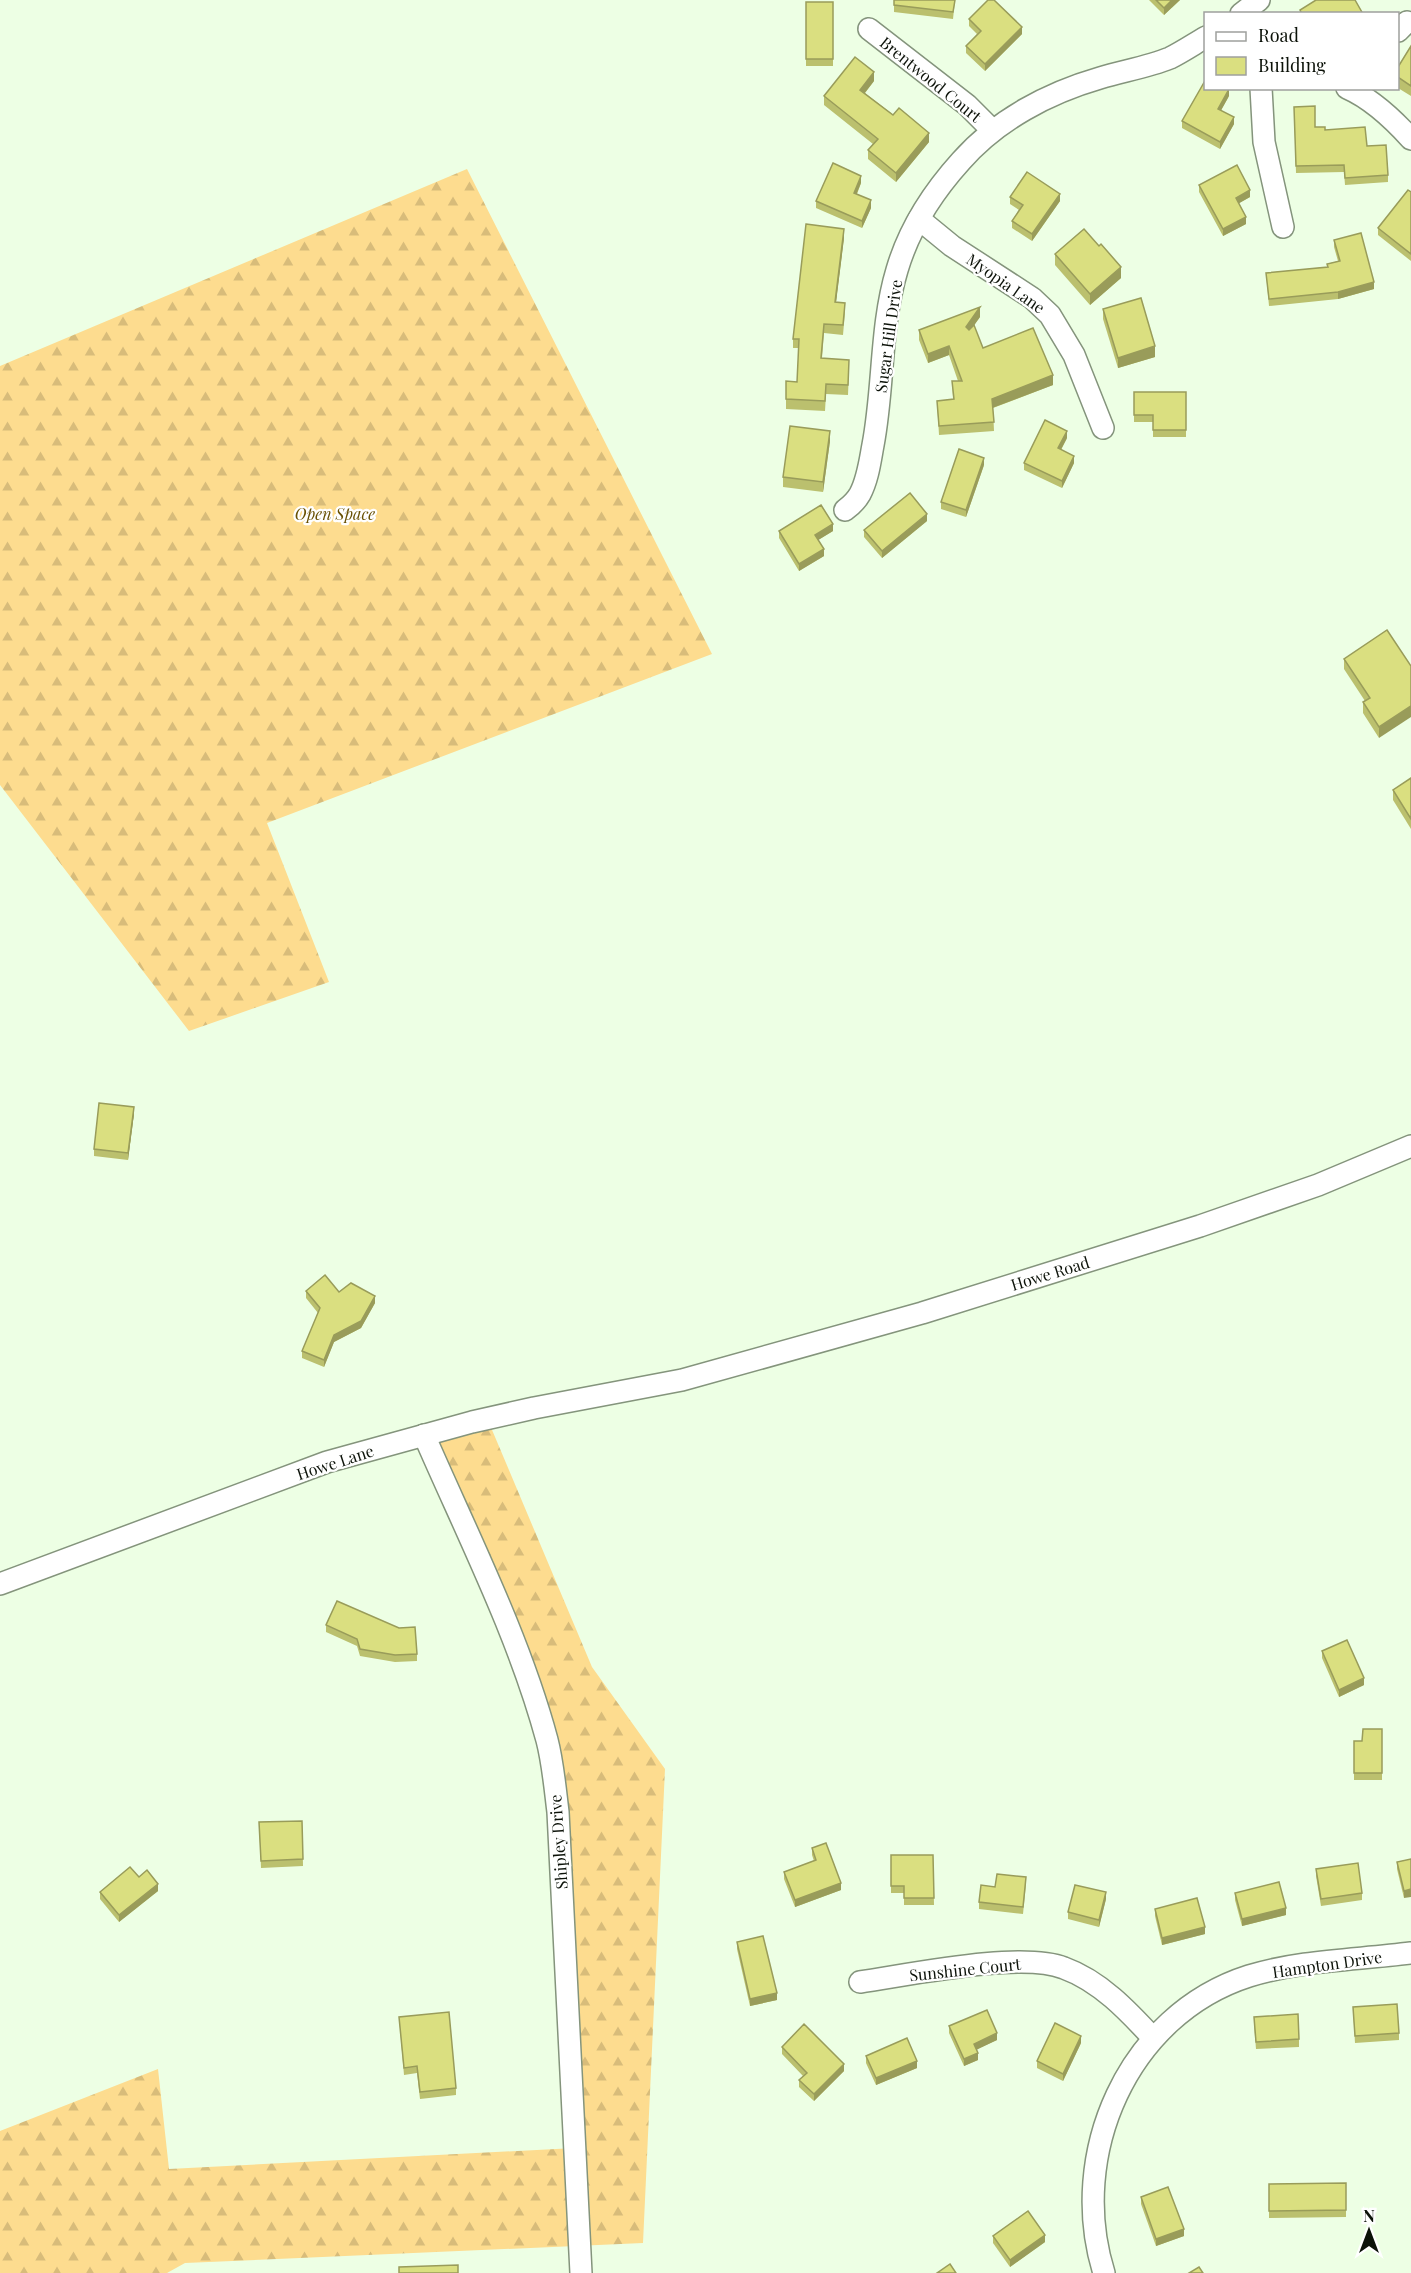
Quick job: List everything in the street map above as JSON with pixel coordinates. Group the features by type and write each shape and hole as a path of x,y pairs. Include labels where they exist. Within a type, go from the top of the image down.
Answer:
{"street":[{"name":"Brentwood Court","path":"869,29 967,105 992,130"},
{"name":"Sugar Hill Drive","path":"845,510 854,504 861,492 868,470 876,429 888,316 897,271 919,219 948,176 992,130 1024,110 1097,79 1169,58 1204,38"},
{"path":"1261,90 1264,142 1283,227"},
{"path":"1351,90 1390,118 1411,139"},
{"name":"Myopia Lane","path":"919,219 952,246 1032,298 1050,315 1074,355 1103,428"},
{"name":"Howe Road","path":"682,1380 922,1313 1189,1230 1318,1185 1411,1146"},
{"name":"Howe Lane","path":"0,1584 327,1462 534,1408 682,1380"},
{"name":"Shipley Drive","path":"423,1436 498,1605 533,1695 552,1764 558,1812 581,2273"},
{"name":"Hampton Drive","path":"1104,2273 1096,2234 1094,2208 1097,2149 1115,2097 1130,2070 1153,2038 1195,2003 1246,1977 1286,1966 1411,1953"},
{"name":"Sunshine Court","path":"860,1982 1000,1963 1037,1963 1063,1967 1087,1979 1122,2006 1153,2038"}],"green space":[{"name":"Open Space","path":"467,169 712,654 267,823 329,982 189,1031 0,785 0,366"},
{"path":"487,1418 592,1667 665,1769 643,2243 185,2263 167,2273 0,2273 0,2131 158,2069 169,2169 575,2148 552,1764 424,1435"}],"building":[{"path":"894,0 955,0 953,12 894,5"},
{"path":"988,0 994,0 1022,27 985,64 966,46 981,31 969,19"},
{"path":"1156,0 1172,0 1164,8"},
{"path":"1316,0 1355,0 1362,12 1301,12 1300,10"},
{"path":"806,2 833,2 833,59 806,59"},
{"path":"1411,46 1411,86 1399,78 1399,65"},
{"path":"855,57 874,72 860,90 893,115 899,108 929,133 896,173 868,150 878,139 824,96"},
{"path":"1204,82 1204,90 1228,90 1218,109 1234,117 1220,142 1182,121"},
{"path":"1315,106 1315,127 1325,127 1325,130 1365,127 1367,146 1386,145 1388,175 1345,178 1344,165 1296,166 1294,107"},
{"path":"833,163 861,176 854,193 871,200 862,221 816,201"},
{"path":"1237,165 1250,190 1236,198 1246,217 1223,229 1199,185"},
{"path":"1027,172 1060,194 1032,234 1012,221 1023,205 1010,197"},
{"path":"1408,190 1411,192 1411,254 1378,228"},
{"path":"806,224 844,229 835,302 845,303 843,325 824,324 821,358 849,360 848,385 826,384 825,401 786,399 786,381 797,382 799,339 793,339"},
{"path":"1084,229 1121,267 1090,294 1055,254"},
{"path":"1361,233 1374,282 1338,292 1269,299 1266,273 1328,267 1327,264 1340,261 1334,240"},
{"path":"1141,298 1155,346 1118,358 1103,309"},
{"path":"980,307 966,327 969,330 974,325 983,348 1033,328 1053,375 992,399 994,422 939,426 937,401 954,399 952,381 962,381 949,346 928,354 919,330"},
{"path":"1134,392 1186,392 1186,430 1153,430 1153,415 1134,415"},
{"path":"1045,420 1067,431 1058,448 1074,456 1062,481 1024,463"},
{"path":"790,426 830,431 823,482 783,477"},
{"path":"959,449 984,458 966,510 941,502"},
{"path":"910,493 927,514 882,551 864,530"},
{"path":"821,505 833,524 815,535 824,549 799,564 779,531"},
{"path":"1387,630 1411,666 1411,706 1379,727 1363,702 1370,698 1344,659"},
{"path":"1411,778 1411,819 1393,790"},
{"path":"99,1103 134,1107 128,1153 94,1149"},
{"path":"325,1275 339,1292 351,1283 375,1296 361,1321 334,1335 324,1360 302,1351 320,1308 306,1291"},
{"path":"337,1601 399,1628 415,1627 417,1654 395,1655 360,1649 357,1639 326,1625"},
{"path":"1347,1640 1364,1678 1339,1690 1322,1651"},
{"path":"1363,1729 1382,1729 1382,1773 1354,1773 1354,1741 1362,1741"},
{"path":"302,1821 303,1859 261,1861 259,1822"},
{"path":"826,1843 841,1883 795,1900 784,1872 816,1860 812,1848"},
{"path":"891,1855 933,1855 934,1898 904,1898 904,1886 891,1886"},
{"path":"1411,1859 1411,1889 1404,1891 1397,1862"},
{"path":"1358,1863 1362,1893 1321,1899 1316,1869"},
{"path":"130,1867 139,1877 147,1870 158,1884 119,1915 100,1892"},
{"path":"997,1874 1026,1877 1023,1907 979,1902 981,1885 995,1887"},
{"path":"1279,1882 1286,1908 1242,1919 1235,1893"},
{"path":"1075,1885 1106,1892 1099,1920 1068,1912"},
{"path":"1197,1898 1205,1927 1162,1938 1155,1909"},
{"path":"763,1936 777,1993 750,1999 737,1942"},
{"path":"1397,2004 1399,2033 1355,2036 1353,2007"},
{"path":"987,2010 997,2033 974,2044 978,2053 964,2059 949,2026"},
{"path":"449,2012 456,2088 420,2092 417,2066 404,2068 399,2017"},
{"path":"1298,2014 1299,2039 1256,2042 1254,2017"},
{"path":"1055,2023 1081,2036 1063,2074 1037,2061"},
{"path":"804,2024 844,2064 814,2094 799,2080 807,2073 782,2047"},
{"path":"907,2038 917,2061 876,2078 866,2056"},
{"path":"1346,2183 1346,2210 1269,2211 1269,2184"},
{"path":"1168,2187 1184,2229 1156,2239 1141,2197"},
{"path":"1028,2211 1045,2235 1010,2260 993,2236"},
{"path":"950,2264 956,2273 937,2273"},
{"path":"458,2265 458,2273 399,2273 399,2267"},
{"path":"1199,2267 1203,2273 1189,2273"}]}
